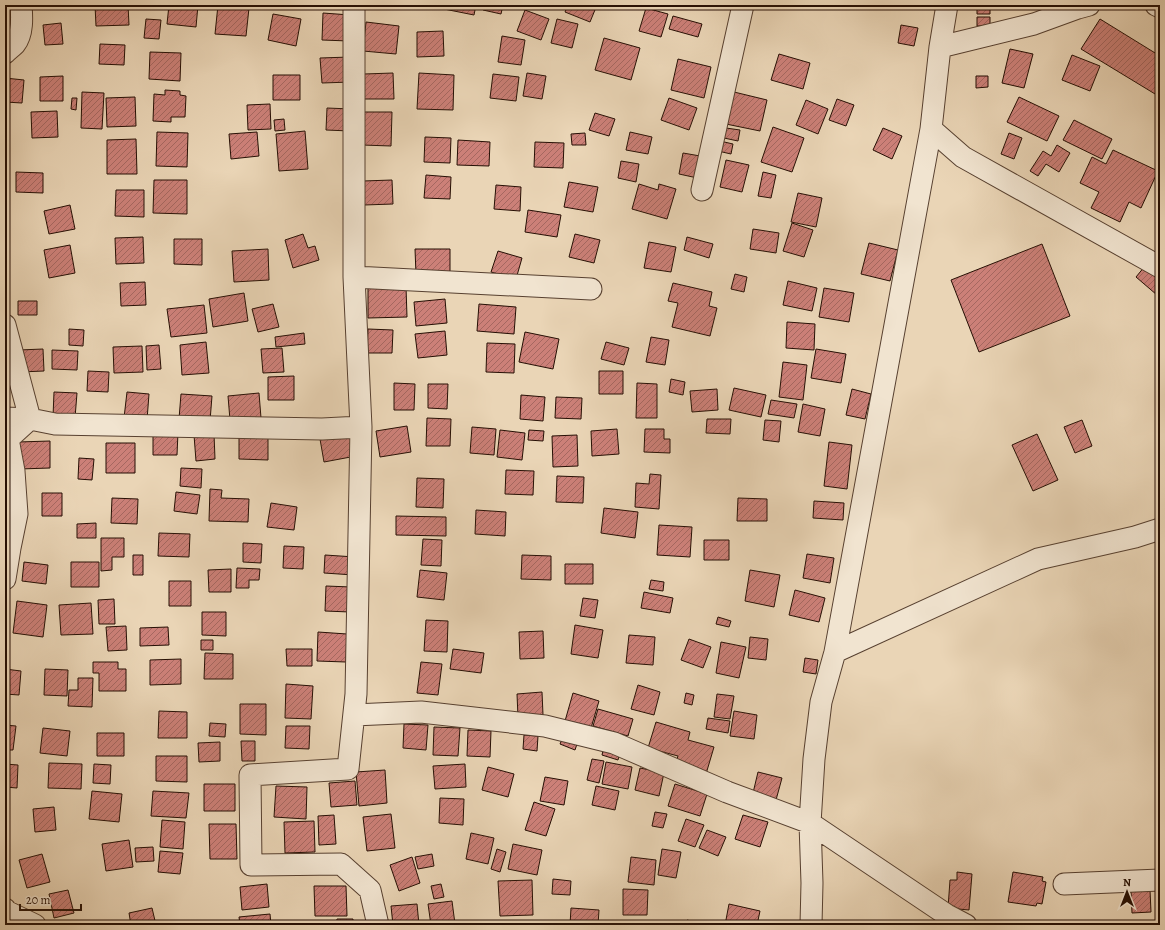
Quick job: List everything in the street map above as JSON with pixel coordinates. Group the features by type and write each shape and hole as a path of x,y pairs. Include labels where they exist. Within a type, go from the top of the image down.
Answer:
{"street":[{"path":"5,53 16,42 20,31 22,18 21,5"},
{"path":"354,5 354,277 361,427 356,686 348,769 250,775 252,865 341,864 370,890 378,925"},
{"path":"702,190 743,5"},
{"path":"811,925 812,883 810,823 814,759 821,702 835,652 931,129 940,47 947,5"},
{"path":"940,47 1034,24 1089,5"},
{"path":"1156,5 1160,7"},
{"path":"931,129 963,157 1160,267"},
{"path":"354,277 591,289"},
{"path":"5,325 30,419"},
{"path":"5,418 30,419 55,424 322,429 361,427"},
{"path":"5,580 17,514 14,471 8,439 30,419"},
{"path":"835,652 1038,559 1135,537 1160,529"},
{"path":"354,715 421,712 545,726 614,743 727,792 810,823 947,915 966,925"},
{"path":"1064,884 1160,880"},
{"path":"5,909 35,925"}],"building":[{"path":"95,5 128,5 129,25 96,26"},
{"path":"169,5 198,5 196,27 167,24"},
{"path":"218,5 249,8 246,36 215,34"},
{"path":"444,5 476,5 474,15 444,9"},
{"path":"484,5 503,5 501,14 483,10"},
{"path":"568,5 597,5 590,22 565,12"},
{"path":"977,5 990,5 990,14 977,14"},
{"path":"5,7 7,31 5,32"},
{"path":"646,8 668,14 661,37 639,31"},
{"path":"525,10 549,19 541,40 517,31"},
{"path":"323,13 350,15 349,41 322,40"},
{"path":"273,14 301,19 296,46 268,40"},
{"path":"673,16 702,24 698,37 669,29"},
{"path":"977,17 990,17 990,26 977,26"},
{"path":"146,19 161,20 159,39 144,38"},
{"path":"557,19 578,24 572,48 551,43"},
{"path":"1100,19 1160,56 1160,97 1081,49"},
{"path":"366,22 399,26 396,54 363,51"},
{"path":"61,23 63,44 45,45 43,25"},
{"path":"901,25 918,28 914,46 898,43"},
{"path":"443,31 444,56 417,57 417,32"},
{"path":"502,36 525,40 521,65 498,62"},
{"path":"604,38 640,48 631,80 595,70"},
{"path":"100,44 125,45 124,65 99,64"},
{"path":"1010,49 1033,54 1024,88 1002,83"},
{"path":"150,52 181,53 180,81 149,79"},
{"path":"779,54 810,63 803,89 771,80"},
{"path":"1072,55 1100,66 1090,91 1062,80"},
{"path":"350,57 351,82 322,83 320,58"},
{"path":"678,59 711,67 704,98 671,90"},
{"path":"393,73 394,99 364,99 364,74"},
{"path":"419,73 454,75 453,110 417,109"},
{"path":"527,73 546,76 542,99 523,96"},
{"path":"493,74 519,77 516,101 490,98"},
{"path":"273,75 300,75 300,100 273,100"},
{"path":"63,76 63,101 40,101 40,77"},
{"path":"976,76 988,76 988,87 976,88"},
{"path":"5,78 24,80 22,103 5,102"},
{"path":"165,90 180,91 180,95 186,96 185,117 171,117 171,122 153,121 154,94 165,95"},
{"path":"82,92 104,93 102,129 81,128"},
{"path":"734,92 767,100 760,131 726,124"},
{"path":"135,97 136,126 107,127 106,98"},
{"path":"1019,97 1059,116 1047,141 1007,122"},
{"path":"72,98 77,98 76,110 71,109"},
{"path":"669,98 697,108 689,130 661,120"},
{"path":"837,99 854,105 846,126 829,120"},
{"path":"806,100 828,109 818,134 796,125"},
{"path":"270,104 271,129 248,130 247,105"},
{"path":"327,108 351,109 350,131 326,130"},
{"path":"57,111 58,137 32,138 31,112"},
{"path":"363,112 392,112 391,146 362,145"},
{"path":"595,113 615,119 609,136 589,130"},
{"path":"284,119 285,130 275,131 274,120"},
{"path":"1074,120 1112,139 1102,159 1063,140"},
{"path":"773,127 804,138 792,172 761,162"},
{"path":"726,128 740,130 738,141 724,138"},
{"path":"883,128 902,136 892,159 873,150"},
{"path":"305,131 308,169 279,171 276,134"},
{"path":"157,132 188,133 187,167 156,166"},
{"path":"257,132 259,156 231,159 229,134"},
{"path":"630,132 652,137 648,154 626,150"},
{"path":"585,133 586,145 572,145 571,134"},
{"path":"1009,133 1022,138 1014,159 1001,154"},
{"path":"425,137 451,138 450,163 424,162"},
{"path":"136,139 137,174 107,174 107,140"},
{"path":"458,140 490,142 489,166 457,165"},
{"path":"720,141 733,144 731,154 718,151"},
{"path":"535,142 564,143 563,168 534,167"},
{"path":"1057,145 1070,153 1059,172 1046,164 1038,176 1030,171 1043,151 1051,156"},
{"path":"1113,150 1158,171 1141,208 1129,202 1120,222 1091,208 1099,192 1080,183 1092,157 1106,164"},
{"path":"683,153 706,157 702,179 679,174"},
{"path":"726,160 749,165 742,192 720,187"},
{"path":"621,161 639,164 636,182 618,178"},
{"path":"16,172 43,173 43,193 16,192"},
{"path":"763,172 776,175 771,198 758,196"},
{"path":"426,175 451,177 450,199 424,198"},
{"path":"154,180 187,180 187,214 153,213"},
{"path":"392,180 393,204 364,205 363,181"},
{"path":"569,182 598,187 593,212 564,207"},
{"path":"639,184 658,190 659,184 676,189 667,219 632,209"},
{"path":"496,185 521,187 520,211 494,209"},
{"path":"116,190 144,190 144,217 115,216"},
{"path":"798,193 822,198 816,227 791,222"},
{"path":"70,205 75,229 49,234 44,211"},
{"path":"528,210 561,215 557,237 525,232"},
{"path":"792,223 813,230 804,257 783,251"},
{"path":"753,229 779,233 776,253 750,249"},
{"path":"303,234 308,248 315,246 319,260 293,268 285,240"},
{"path":"575,234 600,240 594,263 569,257"},
{"path":"143,237 144,263 116,264 115,238"},
{"path":"687,237 713,244 709,258 684,250"},
{"path":"174,239 202,239 202,265 174,264"},
{"path":"649,242 676,247 671,272 644,268"},
{"path":"869,243 898,250 890,281 861,274"},
{"path":"1042,244 1070,316 979,352 951,280"},
{"path":"70,245 75,273 49,278 44,250"},
{"path":"268,249 269,280 234,282 232,251"},
{"path":"415,249 450,249 450,274 416,274"},
{"path":"498,251 522,258 516,279 491,272"},
{"path":"1145,266 1160,278 1160,291 1157,295 1136,277"},
{"path":"735,274 747,277 744,292 731,289"},
{"path":"788,281 817,288 812,311 783,305"},
{"path":"145,282 146,305 121,306 120,283"},
{"path":"673,283 712,292 709,306 717,308 710,336 672,327 678,303 668,301"},
{"path":"406,287 407,317 368,318 368,288"},
{"path":"824,288 854,293 849,322 819,317"},
{"path":"244,293 248,321 213,327 209,299"},
{"path":"445,299 447,323 416,326 414,302"},
{"path":"18,301 37,301 37,315 18,315"},
{"path":"273,304 279,327 258,332 252,309"},
{"path":"479,304 516,307 514,334 477,331"},
{"path":"204,305 207,333 171,337 167,309"},
{"path":"787,322 815,324 814,350 786,348"},
{"path":"69,329 84,330 83,346 69,345"},
{"path":"368,329 393,330 392,353 367,353"},
{"path":"445,331 447,355 418,358 415,334"},
{"path":"525,332 559,339 553,369 519,362"},
{"path":"304,333 305,344 276,347 275,337"},
{"path":"651,337 669,340 665,365 646,362"},
{"path":"206,342 209,373 182,375 180,345"},
{"path":"606,342 629,348 624,365 601,359"},
{"path":"487,343 515,344 514,373 486,372"},
{"path":"159,345 161,369 147,370 146,346"},
{"path":"142,346 143,372 114,373 113,347"},
{"path":"282,348 284,372 263,373 261,349"},
{"path":"43,349 44,371 20,372 19,350"},
{"path":"816,349 846,354 841,383 811,378"},
{"path":"52,350 78,351 77,370 52,369"},
{"path":"783,362 807,365 803,400 779,397"},
{"path":"88,371 109,372 108,392 87,391"},
{"path":"599,371 623,371 623,394 599,394"},
{"path":"294,376 294,400 268,400 268,377"},
{"path":"671,379 685,382 683,395 669,392"},
{"path":"394,383 415,384 414,410 394,410"},
{"path":"637,383 657,384 657,418 636,418"},
{"path":"428,384 448,384 447,409 428,408"},
{"path":"734,388 766,395 761,417 729,410"},
{"path":"717,389 718,410 692,412 690,391"},
{"path":"852,389 871,394 865,419 846,415"},
{"path":"54,392 77,393 75,418 53,417"},
{"path":"127,392 149,394 147,420 124,418"},
{"path":"259,393 261,418 230,420 228,396"},
{"path":"181,394 212,396 210,421 179,419"},
{"path":"521,395 545,397 543,421 520,419"},
{"path":"556,397 582,398 581,419 555,418"},
{"path":"771,400 797,404 794,418 768,414"},
{"path":"803,404 825,409 820,436 798,432"},
{"path":"427,418 451,419 450,446 426,446"},
{"path":"707,419 731,419 730,434 706,433"},
{"path":"765,420 781,421 779,442 763,440"},
{"path":"1082,420 1092,446 1075,453 1064,427"},
{"path":"407,426 411,452 380,457 376,431"},
{"path":"472,427 496,429 494,455 470,453"},
{"path":"617,429 619,454 592,456 591,431"},
{"path":"645,429 664,429 664,439 670,439 670,453 644,452"},
{"path":"500,430 525,433 522,460 497,457"},
{"path":"529,430 544,431 543,441 528,440"},
{"path":"153,432 178,432 177,455 153,455"},
{"path":"352,433 356,456 324,462 320,439"},
{"path":"214,434 215,459 196,461 194,435"},
{"path":"1037,434 1058,480 1033,491 1012,445"},
{"path":"577,435 578,466 553,467 552,436"},
{"path":"239,437 268,438 268,460 239,459"},
{"path":"50,441 50,468 19,469 18,442"},
{"path":"829,442 852,445 847,489 824,486"},
{"path":"106,443 135,443 135,473 106,473"},
{"path":"79,458 94,459 92,480 78,479"},
{"path":"181,468 202,469 201,488 180,486"},
{"path":"506,470 534,471 533,495 505,494"},
{"path":"650,474 661,475 659,509 635,507 636,483 649,484"},
{"path":"557,476 584,477 583,503 556,502"},
{"path":"417,478 444,479 443,508 416,507"},
{"path":"210,489 222,490 221,498 249,499 248,522 209,521"},
{"path":"176,492 200,495 197,514 174,511"},
{"path":"42,493 62,493 62,516 42,516"},
{"path":"112,498 138,499 137,524 111,523"},
{"path":"738,498 767,499 767,521 737,521"},
{"path":"814,501 844,503 843,520 813,518"},
{"path":"271,503 297,507 294,530 267,527"},
{"path":"604,508 638,512 635,538 601,533"},
{"path":"476,510 506,512 505,536 475,534"},
{"path":"396,516 446,517 446,536 396,535"},
{"path":"96,523 96,538 77,538 77,524"},
{"path":"659,525 692,527 690,557 657,555"},
{"path":"159,533 190,534 189,557 158,556"},
{"path":"101,538 124,538 124,557 112,557 112,570 101,571"},
{"path":"423,539 442,540 441,566 421,565"},
{"path":"704,540 729,540 729,560 704,560"},
{"path":"243,543 262,544 261,563 243,562"},
{"path":"284,546 304,547 303,569 283,568"},
{"path":"807,554 834,558 830,583 803,578"},
{"path":"133,555 143,555 143,575 133,575"},
{"path":"325,555 355,557 354,575 324,573"},
{"path":"522,555 551,556 551,580 521,579"},
{"path":"24,562 48,565 46,584 22,581"},
{"path":"71,562 99,562 99,587 71,587"},
{"path":"565,564 593,564 593,584 565,584"},
{"path":"237,568 260,569 259,580 249,580 249,588 236,588"},
{"path":"231,569 231,592 209,592 208,570"},
{"path":"420,570 447,573 444,600 417,597"},
{"path":"750,570 780,575 774,607 745,601"},
{"path":"651,580 664,582 663,591 649,589"},
{"path":"169,581 191,581 191,606 169,606"},
{"path":"326,586 351,587 350,612 325,611"},
{"path":"795,590 825,598 819,622 789,615"},
{"path":"644,592 673,598 670,613 641,608"},
{"path":"583,598 598,600 595,618 580,616"},
{"path":"114,599 115,624 99,624 98,600"},
{"path":"17,601 47,605 43,637 13,633"},
{"path":"91,603 93,634 61,635 59,605"},
{"path":"202,612 226,612 226,636 202,635"},
{"path":"718,617 731,621 729,627 716,624"},
{"path":"426,620 448,621 447,652 424,651"},
{"path":"575,625 603,630 598,658 571,654"},
{"path":"126,626 127,650 108,651 106,627"},
{"path":"168,627 169,645 140,646 140,628"},
{"path":"543,631 544,658 520,659 519,632"},
{"path":"318,632 347,634 346,662 317,661"},
{"path":"629,635 655,637 653,665 626,663"},
{"path":"750,637 768,639 766,660 748,658"},
{"path":"689,639 711,647 703,668 681,660"},
{"path":"201,640 213,640 213,650 201,650"},
{"path":"721,642 746,647 739,678 716,673"},
{"path":"286,649 312,649 312,666 287,666"},
{"path":"453,649 484,653 481,673 450,669"},
{"path":"205,653 233,654 233,679 204,679"},
{"path":"805,658 818,660 816,674 803,672"},
{"path":"181,659 181,684 150,685 150,660"},
{"path":"93,662 118,662 118,669 126,669 126,691 99,691 99,673 93,673"},
{"path":"421,662 442,664 438,695 417,693"},
{"path":"5,669 21,671 19,695 5,694"},
{"path":"45,669 68,670 67,696 44,695"},
{"path":"78,678 93,678 92,707 68,706 69,690 78,690"},
{"path":"286,684 313,686 311,719 285,718"},
{"path":"638,685 660,692 654,715 631,709"},
{"path":"542,692 543,715 518,717 517,694"},
{"path":"573,693 599,701 591,728 565,721"},
{"path":"686,693 694,695 692,705 684,703"},
{"path":"717,694 734,696 730,719 714,717"},
{"path":"240,704 266,704 266,735 240,734"},
{"path":"598,709 633,719 628,736 593,726"},
{"path":"159,711 187,712 187,738 158,738"},
{"path":"734,711 757,715 754,739 730,736"},
{"path":"708,718 730,721 728,733 706,729"},
{"path":"656,722 690,732 688,740 714,747 706,774 675,765 678,756 648,748"},
{"path":"210,723 226,724 225,737 209,736"},
{"path":"404,724 428,725 426,750 403,748"},
{"path":"5,725 16,726 13,750 5,750"},
{"path":"286,726 310,726 309,749 285,748"},
{"path":"434,727 460,728 458,756 433,755"},
{"path":"43,728 70,731 67,756 40,753"},
{"path":"468,730 491,731 490,757 467,756"},
{"path":"97,733 124,733 124,756 97,756"},
{"path":"524,735 538,736 537,751 523,749"},
{"path":"564,735 578,741 575,750 560,744"},
{"path":"241,741 255,741 255,761 242,761"},
{"path":"220,742 220,761 199,762 198,743"},
{"path":"604,746 620,752 618,760 602,755"},
{"path":"156,756 187,756 187,782 156,781"},
{"path":"592,759 604,761 599,783 587,780"},
{"path":"606,762 632,767 628,789 602,784"},
{"path":"49,763 82,764 81,789 48,788"},
{"path":"5,764 18,765 17,788 5,787"},
{"path":"94,764 111,765 110,784 93,783"},
{"path":"465,764 466,787 435,789 433,766"},
{"path":"488,767 514,774 508,797 482,790"},
{"path":"640,768 664,773 659,796 635,790"},
{"path":"385,770 387,803 359,806 356,772"},
{"path":"758,772 782,778 776,800 753,793"},
{"path":"545,777 568,781 564,805 540,801"},
{"path":"355,781 357,805 331,807 329,783"},
{"path":"204,784 235,784 235,811 204,811"},
{"path":"675,784 707,794 700,816 668,806"},
{"path":"276,786 307,787 306,819 274,817"},
{"path":"596,786 619,791 615,810 592,805"},
{"path":"92,791 122,794 119,822 89,819"},
{"path":"153,791 189,793 186,818 151,816"},
{"path":"440,798 464,799 463,825 439,823"},
{"path":"534,802 555,809 546,836 525,830"},
{"path":"54,807 56,830 35,832 33,809"},
{"path":"655,812 667,814 663,828 652,826"},
{"path":"391,814 395,848 367,851 363,817"},
{"path":"334,815 336,844 319,845 318,816"},
{"path":"743,815 768,822 760,847 735,839"},
{"path":"686,819 704,825 695,847 678,841"},
{"path":"162,820 185,822 183,849 160,847"},
{"path":"314,821 315,852 285,853 284,822"},
{"path":"209,824 236,824 237,859 210,859"},
{"path":"707,830 726,837 718,856 699,848"},
{"path":"471,833 494,838 488,864 466,859"},
{"path":"129,840 133,867 106,871 102,844"},
{"path":"513,844 542,850 537,875 508,869"},
{"path":"153,847 154,861 136,862 135,848"},
{"path":"497,849 506,852 500,872 491,869"},
{"path":"662,849 681,852 676,878 658,875"},
{"path":"160,851 183,853 180,874 158,872"},
{"path":"42,854 50,882 27,888 19,860"},
{"path":"432,854 434,866 418,869 415,857"},
{"path":"412,857 420,883 399,891 390,865"},
{"path":"631,857 656,860 654,885 628,882"},
{"path":"957,872 972,874 969,910 948,908 950,880 957,880"},
{"path":"1013,872 1043,877 1042,881 1046,882 1042,904 1037,903 1036,906 1008,902"},
{"path":"553,879 571,881 570,895 552,894"},
{"path":"532,880 533,915 500,916 498,881"},
{"path":"267,884 269,907 242,910 240,887"},
{"path":"441,884 444,897 434,899 431,886"},
{"path":"314,886 346,886 347,916 315,916"},
{"path":"623,889 648,890 647,915 623,915"},
{"path":"68,890 74,913 54,918 49,894"},
{"path":"1150,890 1151,912 1132,913 1131,891"},
{"path":"452,901 455,924 431,925 428,904"},
{"path":"417,904 419,925 393,925 391,906"},
{"path":"729,904 760,911 757,925 725,925"},
{"path":"152,908 156,925 131,925 129,913"},
{"path":"571,908 599,910 598,925 570,925"},
{"path":"270,914 271,925 240,925 239,917"},
{"path":"337,919 353,919 353,925 336,925"},
{"path":"687,920 708,925 686,925"}]}
